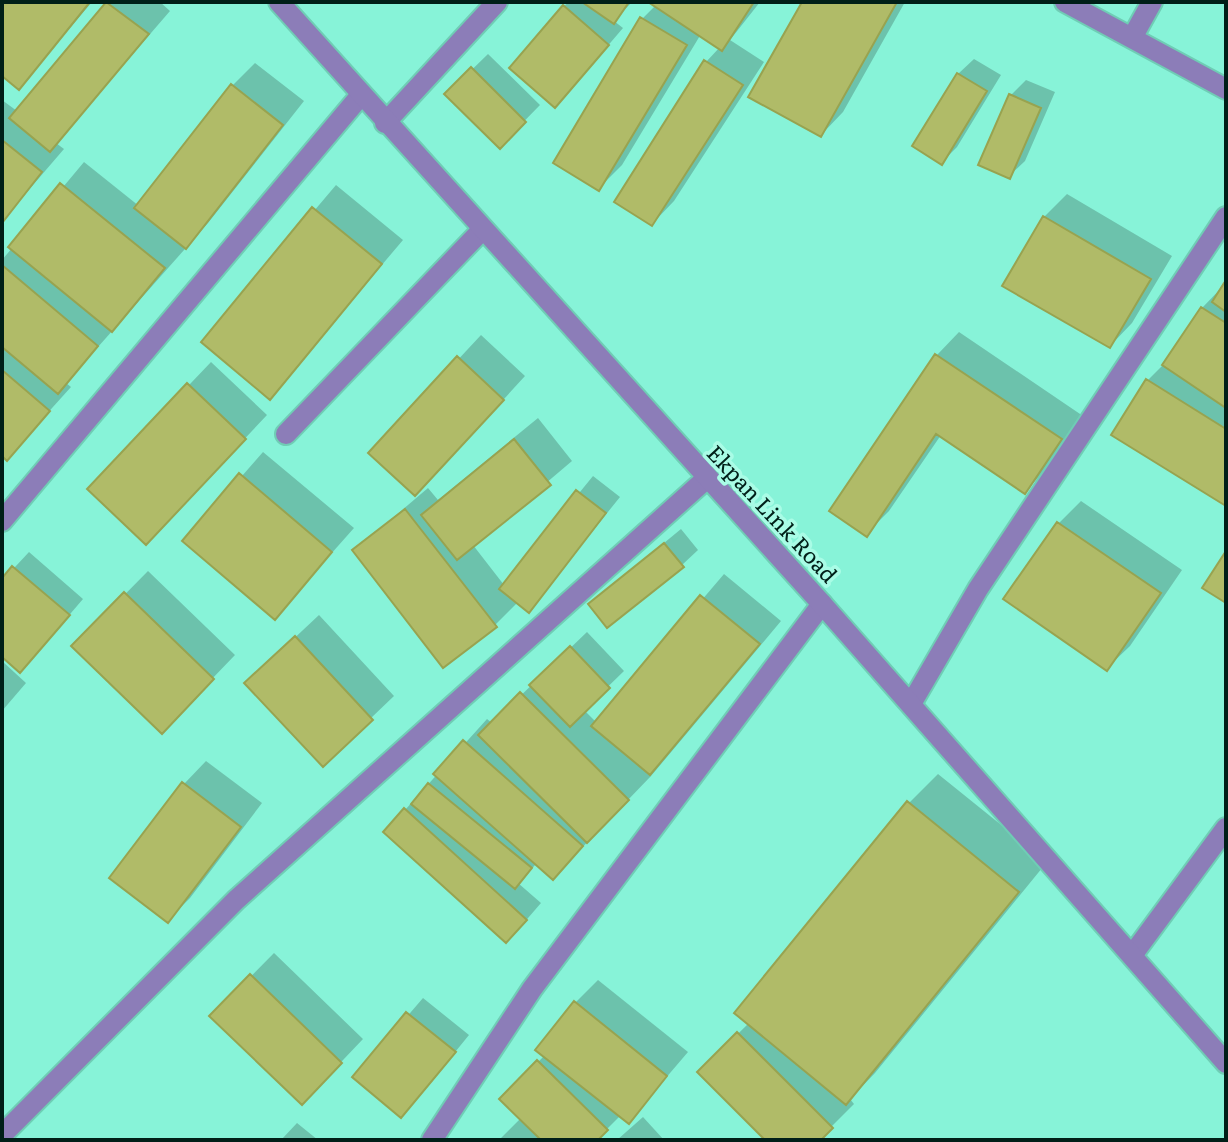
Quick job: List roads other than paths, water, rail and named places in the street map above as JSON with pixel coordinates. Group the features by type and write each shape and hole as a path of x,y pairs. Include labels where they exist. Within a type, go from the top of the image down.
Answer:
{"street":[{"name":"Ekpan Link Road","path":"279,2 706,479 822,604 1226,1063"},
{"path":"385,123 497,2"},
{"path":"1065,2 1226,89"},
{"path":"1132,38 1152,2"},
{"path":"2,521 361,95"},
{"path":"911,704 978,589 1226,217"},
{"path":"286,434 482,230"},
{"path":"2,1135 236,900 706,479"},
{"path":"432,1140 532,989 822,604"},
{"path":"1133,954 1226,828"}]}
